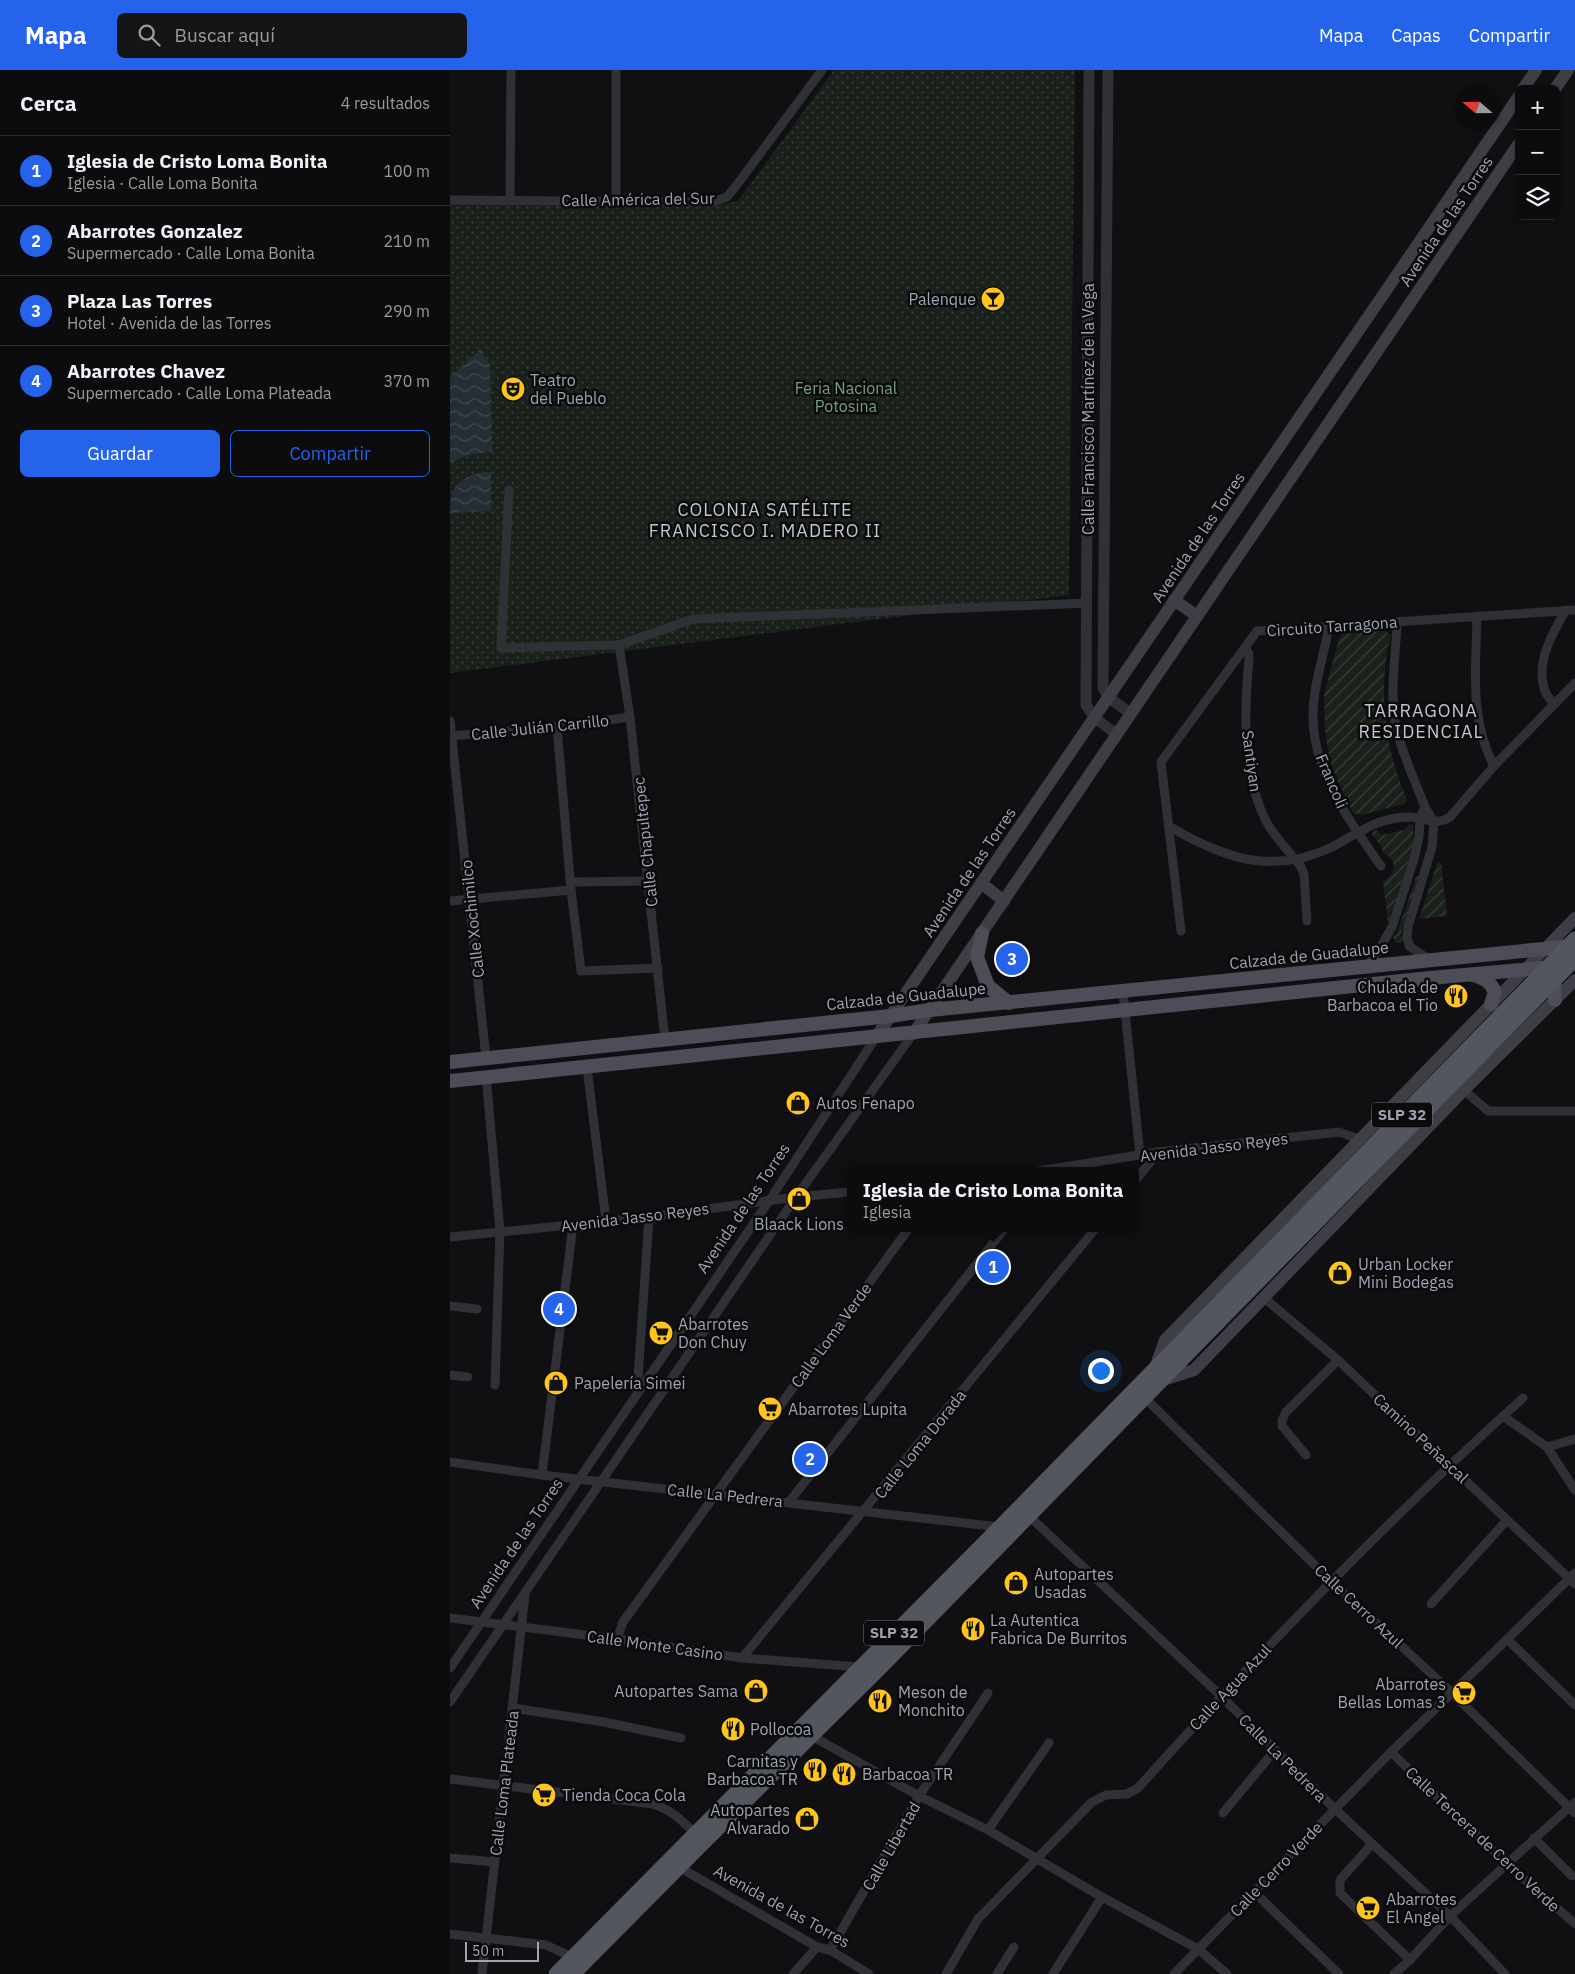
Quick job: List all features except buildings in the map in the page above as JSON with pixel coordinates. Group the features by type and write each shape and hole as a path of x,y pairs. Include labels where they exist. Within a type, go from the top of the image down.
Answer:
{"highway":[{"name":"SLP 32","path":"556,1974 1000,1527 1158,1376 1575,939"},
{"name":"SLP 32","path":"1235,1296 1575,958"},
{"name":"SLP 32","path":"573,1974 1145,1398 1158,1376"}],"main road":[{"path":"1527,85 1536,70"},
{"path":"1558,85 1568,70"},
{"name":"Avenida de las Torres","path":"876,1037 1515,102"},
{"name":"Avenida de las Torres","path":"913,1034 1515,148"},
{"path":"1174,600 1197,616"},
{"path":"981,883 1004,901"},
{"path":"1575,918 1165,1340 1158,1376 1194,1370 1464,1090 1575,980"},
{"path":"982,933 977,957 988,986 1008,1003"},
{"name":"Calzada de Guadalupe","path":"450,1062 890,1016 930,1010 1575,946"},
{"path":"1546,948 1553,967 1555,1000"},
{"path":"450,1081 587,1066 665,1060 799,1044 913,1034 1469,974 1575,965"},
{"path":"1469,974 1483,978 1492,984 1495,992 1491,1004"},
{"path":"1491,1004 1503,998 1510,998 1522,1004 1525,1009 1527,1022 1518,1036"},
{"path":"797,1026 799,1044"}],"street":[{"path":"510,200 512,70"},
{"path":"616,70 616,201"},
{"name":"Calle América del Sur","path":"450,200 713,202 726,197 822,70"},
{"name":"Calle Francisco Martínez de la Vega","path":"1089,70 1086,705 1094,717"},
{"name":"Calle Francisco Martínez de la Vega","path":"1108,70 1103,602 1103,687 1108,697"},
{"path":"509,490 502,648 619,645 693,619 1103,602"},
{"path":"1554,704 1546,692 1543,677 1544,660 1554,629 1570,610"},
{"name":"Circuito Tarragona","path":"1182,931 1161,762 1257,631 1570,610"},
{"path":"1476,616 1476,702 1482,738 1494,766"},
{"path":"1397,622 1394,683 1396,725 1399,738 1425,807 1434,822 1432,839 1408,927 1407,938 1410,947 1432,960"},
{"name":"Francoli","path":"1329,626 1315,696 1313,716 1316,741 1322,765 1331,787 1358,834 1382,866"},
{"name":"Calle Chapultepec","path":"619,645 630,717 665,1040"},
{"name":"Santiyan","path":"1245,648 1250,659 1246,708 1252,777 1260,807 1267,822 1296,860 1304,874 1307,921"},
{"path":"1170,827 1191,839 1242,859 1278,862 1311,856 1380,822 1401,818 1420,818 1434,822 1444,821 1450,817 1494,766 1575,683"},
{"path":"1108,697 1130,713"},
{"name":"Calle Julián Carrillo","path":"451,736 557,727 630,717"},
{"path":"1094,717 1116,734"},
{"name":"Calle Xochimilco","path":"450,721 486,1058"},
{"path":"557,727 571,886 581,971 658,968"},
{"path":"1366,967 1390,932 1411,869 1419,838 1420,818 1425,807"},
{"path":"1419,838 1432,839"},
{"path":"1411,869 1424,872"},
{"path":"450,901 571,886 649,881"},
{"path":"1124,992 1140,1155"},
{"name":"Avenida de las Torres","path":"450,1702 796,1197 913,1034"},
{"name":"Avenida de las Torres","path":"450,1668 768,1201 876,1037"},
{"path":"587,1066 606,1221"},
{"path":"486,1076 500,1231 495,1385"},
{"path":"1464,1090 1488,1111 1575,1111"},
{"name":"Avenida Jasso Reyes","path":"1070,1167 1158,1152 1339,1132 1360,1139"},
{"path":"1139,1176 1158,1152"},
{"name":"Avenida Jasso Reyes","path":"450,1237 649,1217 796,1197 847,1192"},
{"path":"637,1394 649,1217"},
{"path":"542,1475 573,1225"},
{"name":"Calle Loma Verde","path":"617,1639 623,1622 714,1494 906,1232"},
{"path":"789,1502 1002,1232"},
{"name":"Calle Loma Dorada","path":"742,1658 1093,1232"},
{"name":"Camino Peñascal","path":"1263,1297 1338,1360 1573,1579"},
{"path":"450,1306 476,1309"},
{"path":"1306,1455 1282,1426 1282,1420 1286,1412 1338,1360"},
{"path":"450,1375 468,1377"},
{"name":"Calle Cerro Azul","path":"1145,1398 1331,1581 1573,1807"},
{"name":"Calle Agua Azul","path":"946,1974 978,1919 1092,1802 1106,1795 1127,1794 1138,1788 1221,1696 1331,1581 1449,1465 1523,1398"},
{"path":"1503,1416 1547,1448 1575,1490"},
{"path":"1547,1448 1575,1439"},
{"name":"Calle La Pedrera","path":"450,1462 600,1482 1000,1527"},
{"name":"Calle La Pedrera","path":"1029,1516 1221,1696 1335,1809 1450,1916 1505,1974"},
{"path":"1431,1604 1508,1520"},
{"name":"Calle Cerro Verde","path":"1174,1974 1451,1692 1573,1579"},
{"name":"Calle Loma Plateada","path":"482,1974 525,1592"},
{"name":"Calle Monte Casino","path":"450,1618 617,1639 742,1658 860,1667"},
{"path":"1507,1639 1575,1705"},
{"name":"Calle Libertad","path":"830,1950 919,1796 988,1693"},
{"path":"513,1708 604,1722 681,1738"},
{"path":"810,1735 919,1796 988,1830 1036,1860 1198,1949 1227,1974"},
{"path":"988,1830 1049,1743"},
{"path":"1224,1813 1275,1750"},
{"name":"Calle Tercera de Cerro Verde","path":"1391,1752 1506,1863 1575,1924"},
{"path":"450,1779 653,1804 676,1814 696,1834"},
{"path":"1394,1974 1410,1960 1450,1916 1506,1863 1573,1807"},
{"path":"1534,1838 1572,1876"},
{"path":"1372,1844 1340,1880 1340,1893 1410,1960"},
{"path":"450,1858 495,1862"},
{"name":"Avenida de las Torres","path":"679,1867 817,1947 830,1950 870,1974"},
{"path":"1254,1892 1339,1974"},
{"path":"1053,1974 1102,1897"},
{"path":"450,1934 546,1945 572,1957"},
{"path":"793,1974 817,1947"},
{"path":"997,1974 1014,1947"}],"green space":[{"name":"Feria Nacional Potosina","path":"834,70 1075,70 1069,595 450,673 450,204 714,206 738,201"},
{"path":"1384,630 1391,635 1384,676 1386,718 1393,760 1407,799 1403,804 1362,815 1353,813 1329,759 1325,730 1324,695 1338,642 1342,634"},
{"path":"1410,824 1413,825 1413,847 1388,923 1383,882 1391,875 1394,867 1391,859 1383,853 1382,848 1372,834 1376,830 1381,835 1404,830"},
{"path":"1441,862 1447,916 1419,919 1437,863"},
{"path":"1418,876 1419,878 1401,934 1403,939 1401,943 1396,943 1393,937 1397,933 1416,877"}],"water":[{"path":"480,349 490,365 492,451 465,456 450,463 450,377"},
{"path":"482,472 491,472 491,511 450,513 451,496 457,485 466,478"}],"place":[{"name":"Palenque","path":"993,299"},
{"name":"Teatro del Pueblo","path":"513,389"},
{"name":"Plaza Las Torres","path":"1012,959"},
{"name":"Chulada de Barbacoa el Tio","path":"1456,996"},
{"name":"Autos Fenapo","path":"798,1103"},
{"name":"Blaack Lions","path":"799,1199"},
{"name":"Iglesia de Cristo Loma Bonita","path":"993,1267"},
{"name":"Urban Locker Mini Bodegas","path":"1340,1273"},
{"name":"Abarrotes Chavez","path":"559,1309"},
{"name":"Abarrotes Don Chuy","path":"661,1333"},
{"name":"Papelería Simei","path":"556,1383"},
{"name":"Abarrotes Lupita","path":"770,1409"},
{"name":"Abarrotes Gonzalez","path":"810,1459"},
{"name":"Autopartes Usadas","path":"1016,1583"},
{"name":"La Autentica Fabrica De Burritos","path":"973,1629"},
{"name":"Autopartes Sama","path":"756,1691"},
{"name":"Abarrotes Bellas Lomas 3","path":"1464,1693"},
{"name":"Meson de Monchito","path":"880,1701"},
{"name":"Pollocoa","path":"733,1729"},
{"name":"Carnitas y Barbacoa TR","path":"815,1770"},
{"name":"Barbacoa TR","path":"844,1774"},
{"name":"Tienda Coca Cola","path":"544,1795"},
{"name":"Autopartes Alvarado","path":"807,1819"},
{"name":"Abarrotes El Angel","path":"1368,1908"}],"district":[{"name":"COLONIA SATÉLITE FRANCISCO I. MADERO II","path":"765,520"},
{"name":"TARRAGONA RESIDENCIAL","path":"1421,721"}]}
